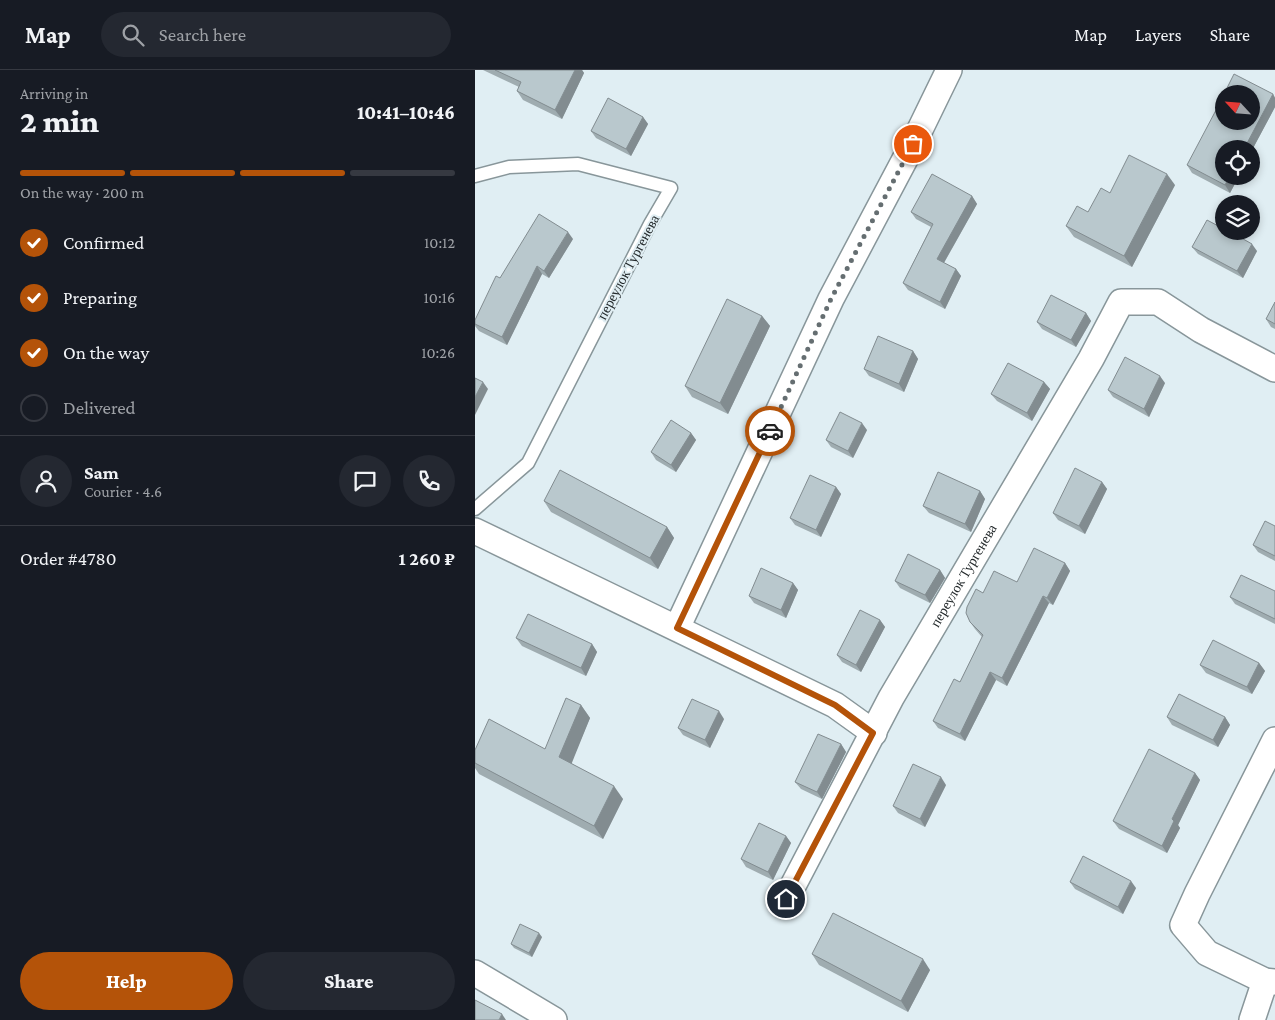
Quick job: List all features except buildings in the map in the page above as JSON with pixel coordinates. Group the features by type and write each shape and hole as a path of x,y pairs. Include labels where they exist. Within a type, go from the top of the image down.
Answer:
{"street":[{"path":"677,628 831,299 913,144 949,70"},
{"name":"переулок Тургенева","path":"873,733 891,698 1091,359 1121,302 1158,302 1200,329 1275,369"},
{"path":"475,531 835,705 873,733 786,899"},
{"path":"1252,1020 1270,982 1207,953 1183,924 1275,740"},
{"path":"475,973 554,1020"}],"lane":[{"name":"переулок Тургенева","path":"475,176 509,166 578,164 671,188 650,224 528,462 475,508"}],"way so far":[{"path":"770,431 831,299 913,144"}],"route":[{"path":"770,431 677,628 835,705 873,733 786,899"}]}
